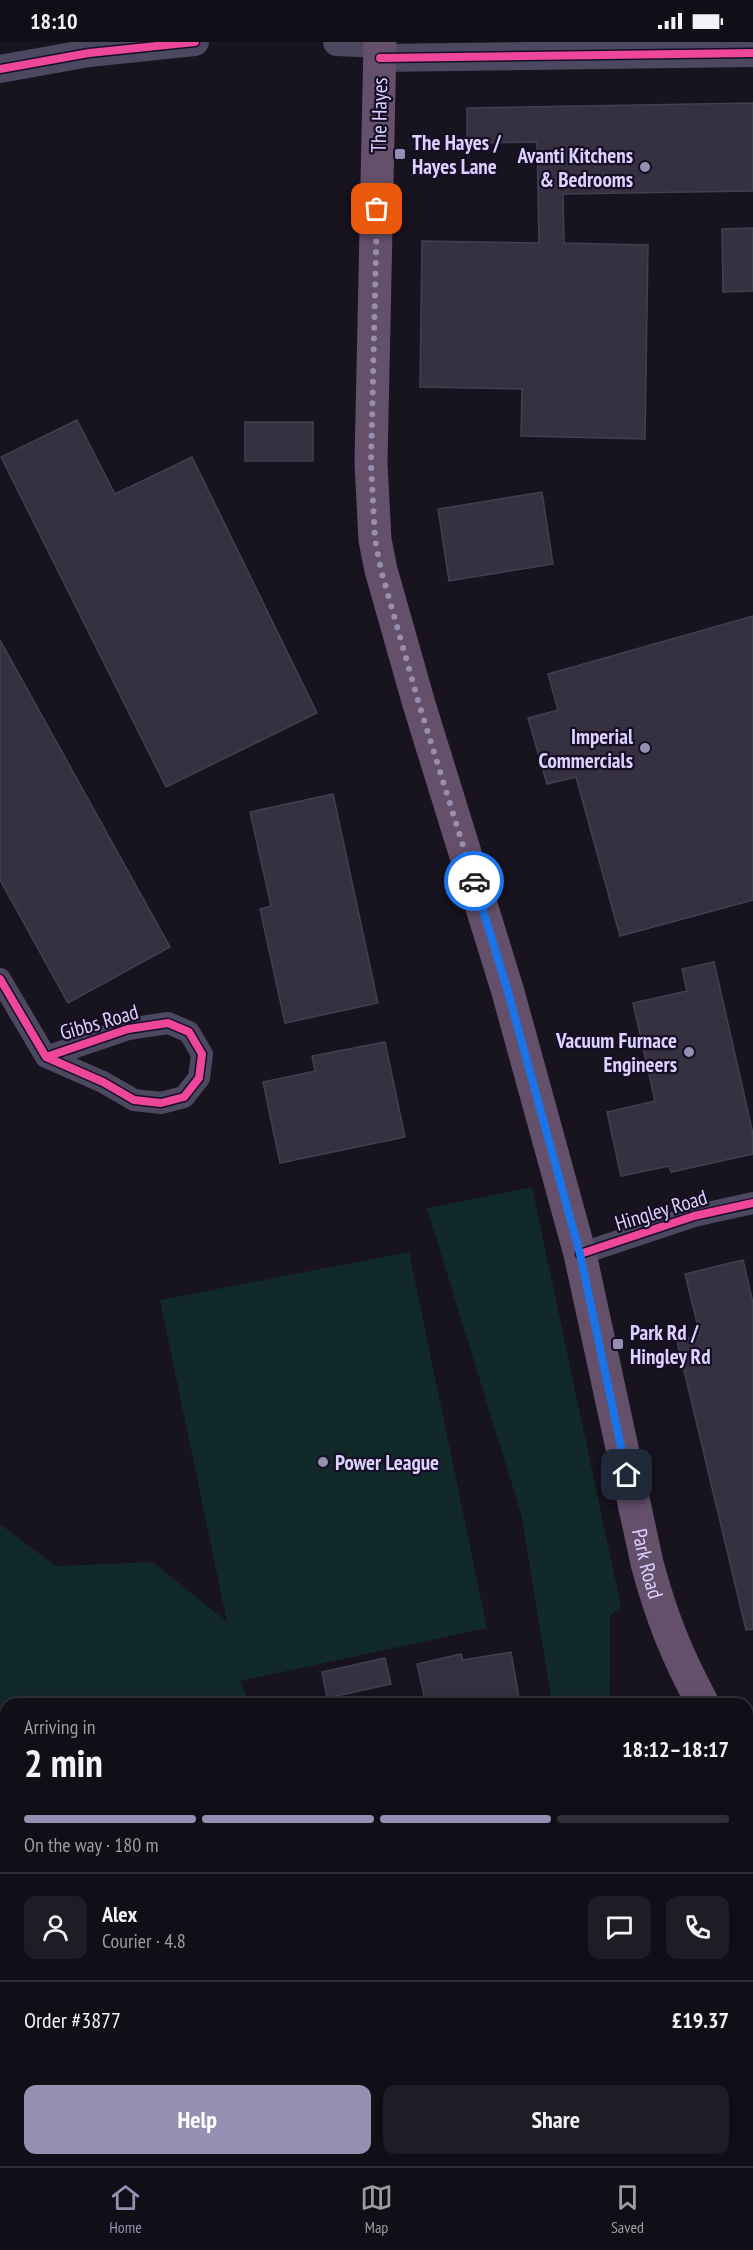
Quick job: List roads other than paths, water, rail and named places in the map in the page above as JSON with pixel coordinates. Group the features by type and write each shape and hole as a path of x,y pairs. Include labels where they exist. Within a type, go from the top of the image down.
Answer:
{"highway":[{"name":"The Hayes","path":"380,48 371,440 375,540 381,570 419,704 456,824"},
{"name":"Park Road","path":"456,824 512,1004 580,1254 650,1574 671,1641 700,1698"}],"street":[{"path":"0,69 89,48 195,42"},
{"path":"337,42 380,48 753,53"},
{"name":"Gibbs Road","path":"0,979 46,1057 103,1082 134,1100 161,1103 184,1097 199,1078 202,1054 189,1032 168,1023 128,1029 46,1057"},
{"name":"Hingley Road","path":"580,1254 694,1216 753,1203"}],"place":[{"name":"The Hayes / Hayes Lane","path":"400,154"},
{"name":"Avanti Kitchens & Bedrooms","path":"645,167"},
{"name":"Imperial Commercials","path":"645,748"},
{"name":"Vacuum Furnace Engineers","path":"689,1052"},
{"name":"Park Rd / Hingley Rd","path":"618,1344"},
{"name":"Power League","path":"323,1462"}]}
